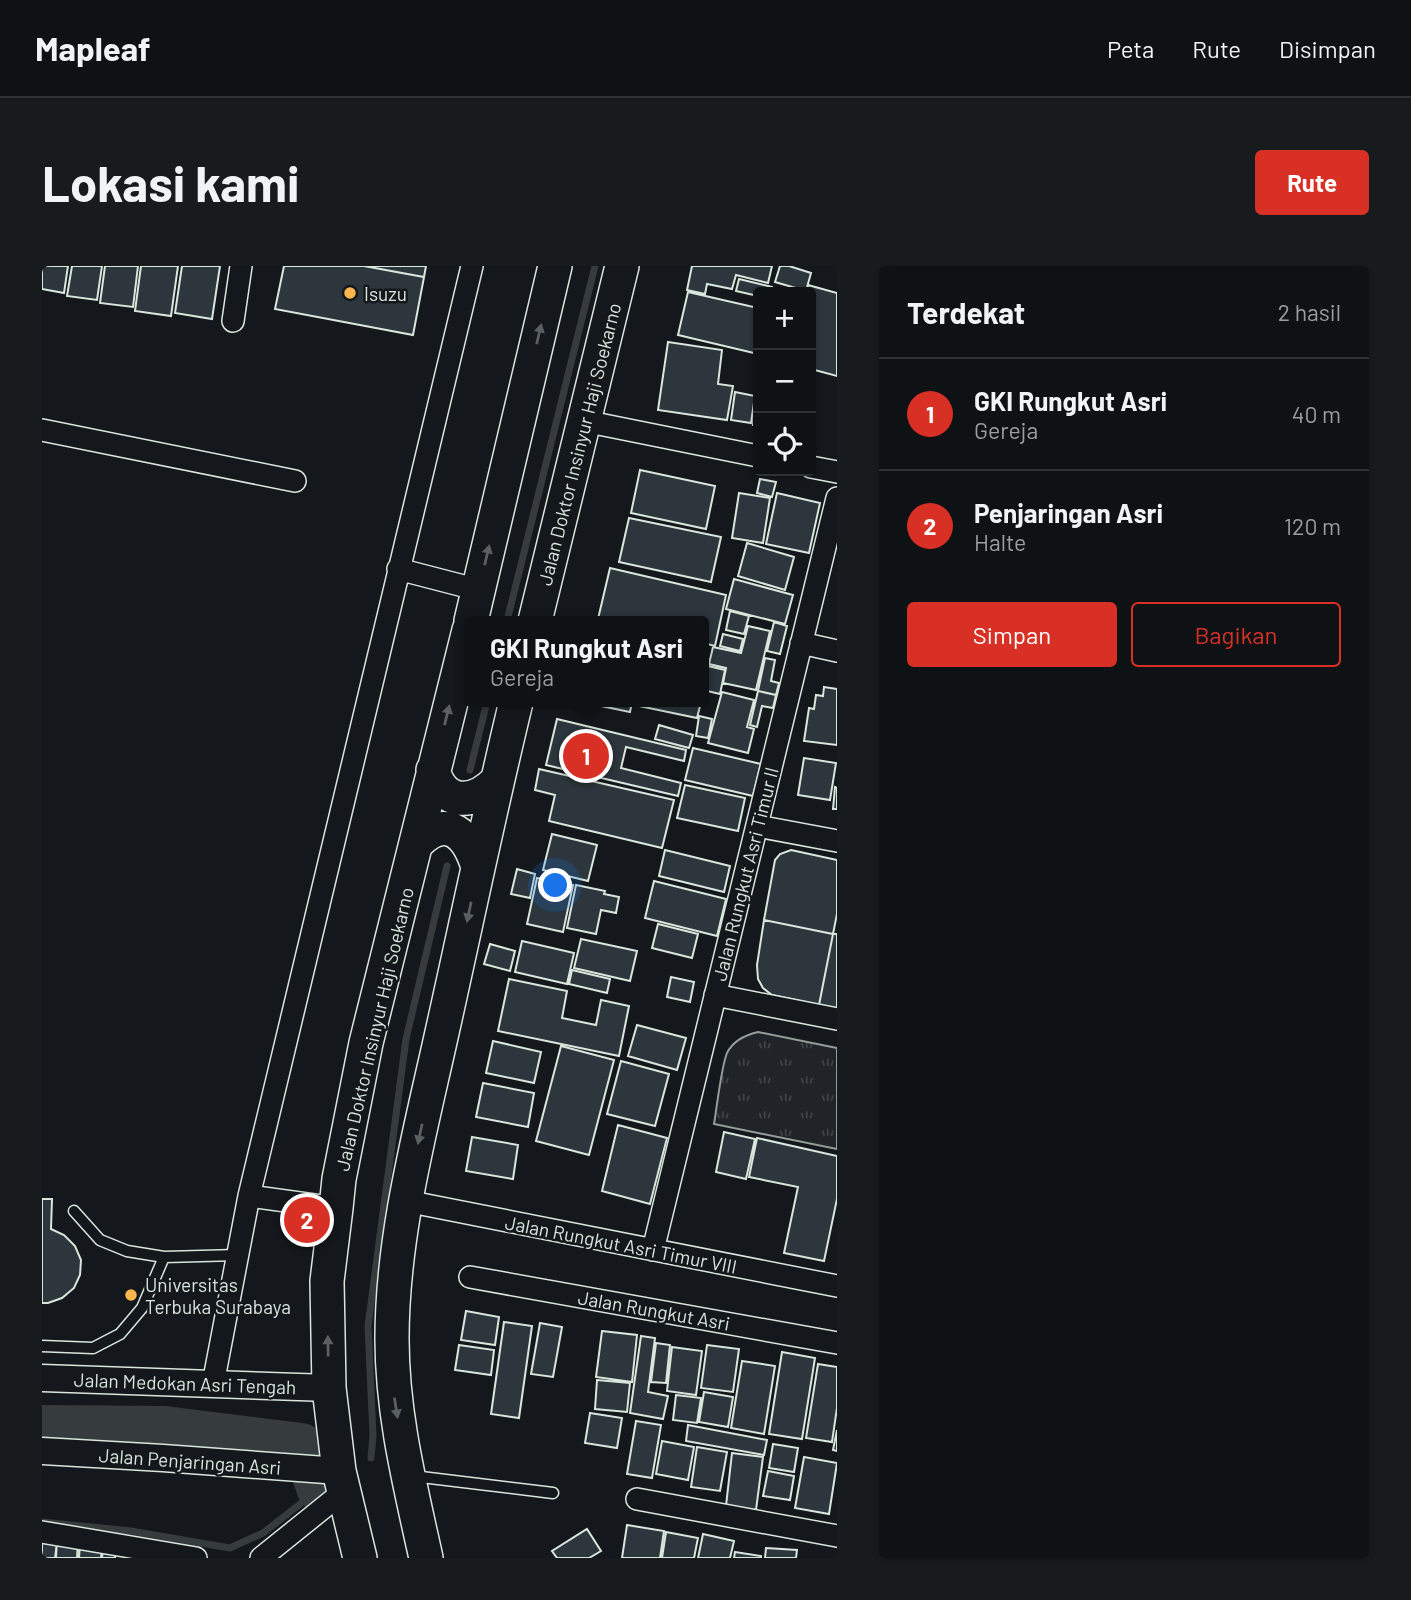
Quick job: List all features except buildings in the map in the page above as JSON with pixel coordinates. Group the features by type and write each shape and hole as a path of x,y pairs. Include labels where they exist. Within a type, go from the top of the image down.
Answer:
{"main road":[{"path":"475,606 555,266"},
{"name":"Jalan Doktor Insinyur Haji Soekarno","path":"537,616 622,266"},
{"name":"Jalan Doktor Insinyur Haji Soekarno","path":"360,1558 324,1475 329,1388 327,1282 339,1179 366,1043 464,650"},
{"path":"426,1558 407,1475 394,1395 392,1338 396,1275 405,1201 515,707"},
{"path":"433,771 436,782 444,792 454,797 466,799 478,796 496,782"},
{"path":"418,842 437,829 449,829 461,834 469,842 478,867"}],"street":[{"path":"233,321 241,266"},
{"path":"213,1384 249,1196 472,266"},
{"path":"584,421 753,455"},
{"path":"42,430 295,481"},
{"path":"816,468 837,472"},
{"name":"Jalan Rungkut Asri Timur II","path":"653,1250 837,498"},
{"path":"398,569 475,606"},
{"path":"801,643 837,651"},
{"path":"757,826 837,841"},
{"path":"715,995 837,1019"},
{"path":"249,1196 336,1208"},
{"name":"Jalan Rungkut Asri Timur VIII","path":"405,1201 837,1286"},
{"name":"Jalan Rungkut Asri","path":"470,1277 837,1343"},
{"name":"Jalan Medokan Asri Tengah","path":"42,1378 329,1388"},
{"name":"Jalan Penjaringan Asri","path":"42,1451 163,1458 324,1475"},
{"path":"261,1558 324,1475"},
{"path":"637,1499 837,1536"},
{"path":"42,1532 196,1558"}],"lane":[{"path":"75,1211 100,1240 127,1251 164,1257 237,1255"},
{"path":"42,1346 93,1348 120,1334 142,1308 164,1257"},
{"path":"407,1475 553,1493"}],"green space":[{"path":"758,1032 837,1048 837,1149 714,1124 727,1053 740,1039"}],"waterway":[{"path":"508,616 595,266"},
{"path":"470,770 486,707"},
{"path":"371,1458 373,1436 368,1326 406,1039 447,866"},
{"path":"42,1426 165,1427 302,1444 318,1490"},
{"path":"42,1522 131,1531 230,1548 263,1533 318,1490"}],"place":[{"name":"Isuzu","path":"350,293"},
{"name":"GKI Rungkut Asri","path":"586,756"},
{"name":"Penjaringan Asri","path":"307,1220"},
{"name":"Universitas Terbuka Surabaya","path":"131,1295"}]}
